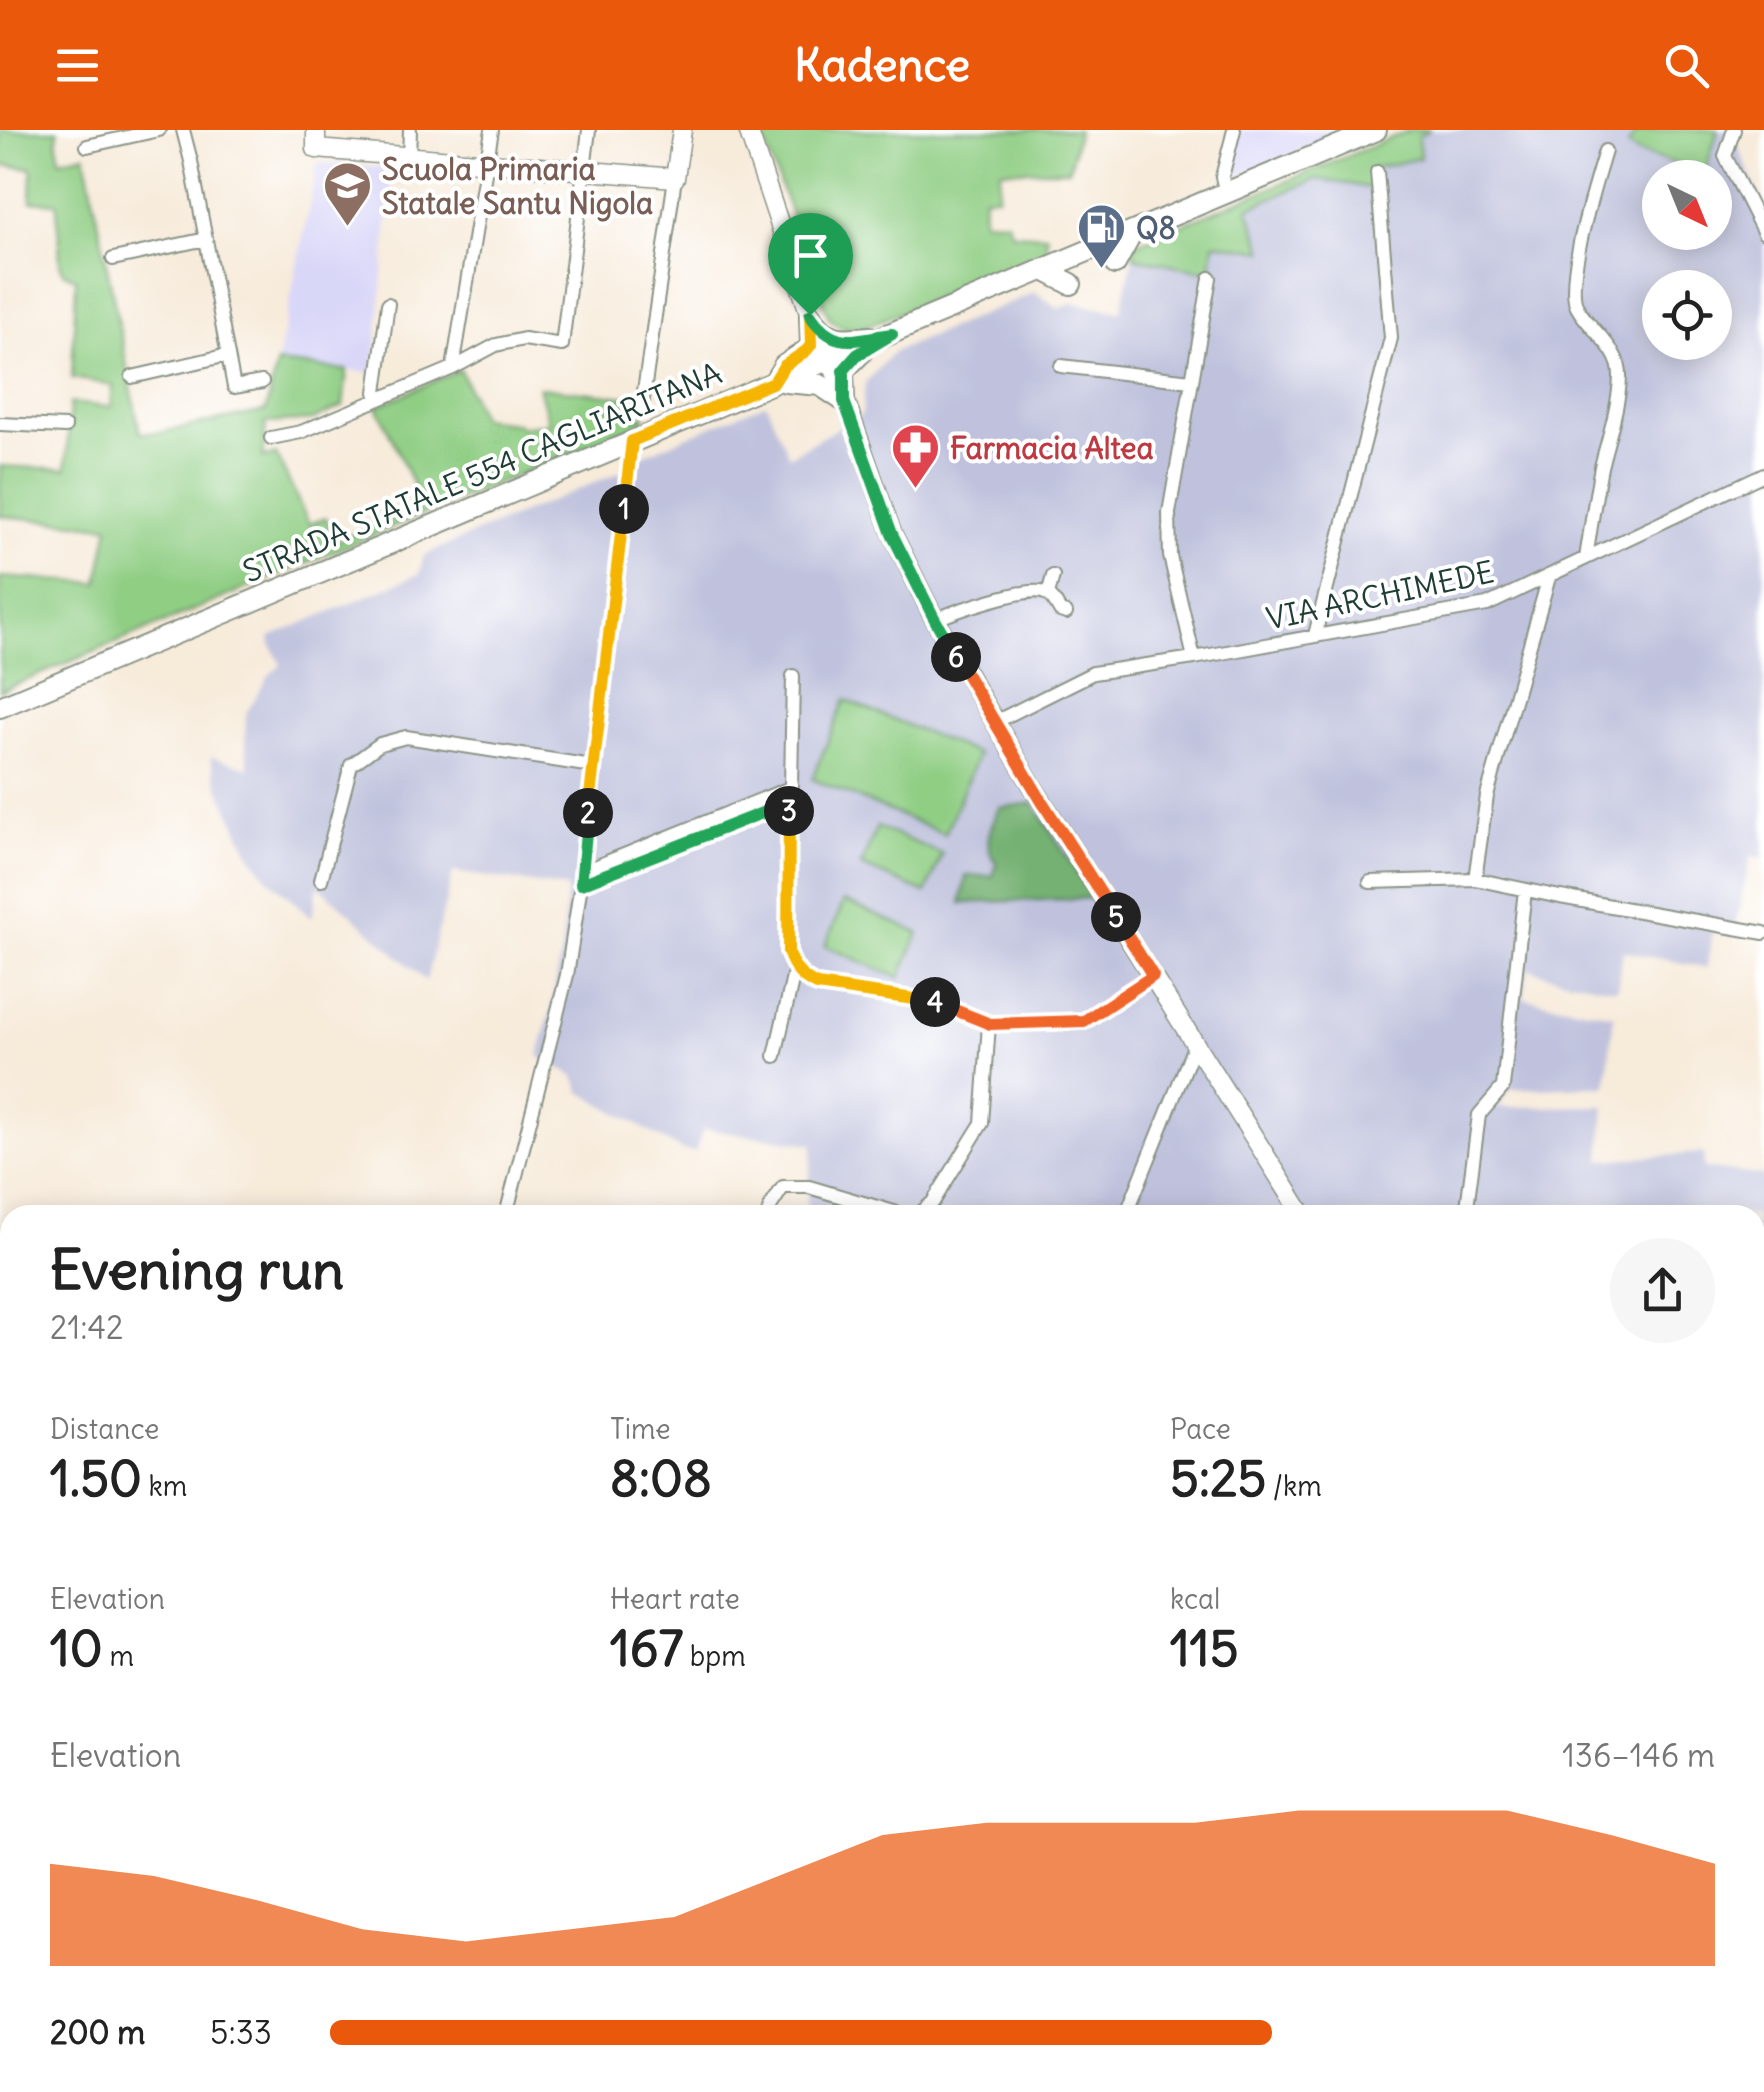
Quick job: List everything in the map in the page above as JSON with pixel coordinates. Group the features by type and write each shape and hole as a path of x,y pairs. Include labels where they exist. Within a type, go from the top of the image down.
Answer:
{"main road":[{"path":"316,140 410,157 676,178 682,130"},
{"path":"748,130 810,315 832,360 892,534 935,620 994,722 1297,1205"},
{"name":"STRADA STATALE 554 CAGLIARITANA","path":"0,707 1376,130"},
{"path":"1115,264 1132,233"},
{"path":"1044,270 1071,284"},
{"path":"810,315 823,332 836,339 892,334"},
{"path":"810,315 811,345 784,366 774,382 820,385 844,401"},
{"path":"844,401 843,371 857,355 892,334"}],"street":[{"path":"87,146 159,130"},
{"path":"183,130 234,387 262,382"},
{"path":"191,161 195,130"},
{"path":"410,130 410,157"},
{"path":"453,368 492,130"},
{"path":"271,438 301,432 378,400 453,368 496,344 524,339 562,346 589,130"},
{"path":"1226,193 1222,177 1234,130"},
{"path":"1734,130 1724,156 1764,232"},
{"path":"1586,558 1620,375 1612,350 1577,307 1572,294 1605,150"},
{"path":"1315,636 1391,338 1376,172"},
{"path":"641,412 676,178"},
{"path":"113,258 206,239"},
{"path":"1194,658 1170,556 1169,513 1210,278"},
{"path":"378,400 388,304"},
{"path":"132,377 228,355"},
{"path":"1061,366 1191,381"},
{"path":"0,424 65,427"},
{"path":"508,1205 567,975 632,441"},
{"name":"VIA ARCHIMEDE","path":"994,722 1093,673 1487,605 1764,474"},
{"path":"1048,594 1052,576"},
{"path":"1475,879 1487,796 1550,576"},
{"path":"935,620 1040,590 1048,594 1060,611 1066,612"},
{"path":"793,676 788,952 794,968 805,980 938,1003 990,1024 1084,1021 1153,976"},
{"path":"321,880 350,765 380,744 406,737 592,766"},
{"path":"581,878 790,795"},
{"path":"1370,882 1475,879 1764,933"},
{"path":"1467,1205 1479,1115 1503,1087 1525,890"},
{"path":"774,1056 794,968"},
{"path":"930,1205 982,1123 990,1024"},
{"path":"1130,1205 1195,1044"},
{"path":"771,1205 783,1187 809,1187 870,1205"}],"shaded area":[{"path":"1237,130 1347,130 1222,183"},
{"path":"1430,130 1639,130 1629,145 1671,160 1642,160 1642,250 1732,250 1732,160 1709,160 1718,130 1733,130 1764,206 1764,858 1751,856 1733,936 1712,932 1707,968 1623,951 1617,989 1528,968 1524,998 1614,1015 1606,1086 1511,1089 1498,1107 1605,1106 1601,1160 1704,1153 1704,1168 1764,1176 1764,1205 806,1205 813,1144 703,1129 695,1152 683,1151 581,1092 575,1077 539,1056 562,948 567,888 453,872 426,981 318,885 312,918 267,877 248,851 219,788 210,756 249,768 246,713 269,675 281,665 270,637 419,574 424,555 622,471 641,456 766,403 789,456 862,414 865,383 893,352 1035,292 1059,309 1072,303 1121,311 1133,257 1199,270 1210,269 1214,243 1263,251 1248,209 1316,179 1370,188 1370,169 1419,158 1418,135"},
{"name":"Scuola Primaria Statale Santu Nigola","path":"318,163 393,168 374,373 277,363"}],"green space":[{"path":"0,130 58,130 60,160 85,154 140,433 266,411 277,363 347,370 343,406 313,420 266,423 263,458 276,454 309,524 326,518 337,541 422,504 377,406 460,370 481,418 520,427 549,423 539,387 636,398 635,419 645,415 644,422 0,691 0,577 98,583 109,526 0,516 0,466 66,469 70,403 111,407 113,385 72,378 76,279 63,272 60,264 57,203 31,201 32,168 0,165"},
{"path":"760,130 1078,130 1069,170 1001,170 998,196 984,196 983,220 1007,221 1012,233 1047,235 1048,254 864,327 849,329 829,318"},
{"path":"1410,130 1430,130 1418,136 1420,158 1371,169 1371,188 1316,179 1248,208 1264,251 1214,243 1211,269 1199,270 1133,257 1135,244"},
{"path":"1639,130 1718,130 1709,160 1665,160 1628,145"},
{"path":"845,700 978,754 945,834 812,779"},
{"path":"1033,803 1093,898 961,903 966,876 993,876 997,863 989,849 989,836 999,808"},
{"path":"877,827 942,854 926,893 861,866"},
{"path":"844,901 919,933 900,978 825,946"}],"place":[{"name":"Scuola Primaria Statale Santu Nigola","path":"347,228"},
{"name":"Q8","path":"1101,270"},
{"name":"Farmacia Altea","path":"915,490"}],"route":[{"path":"810,315 823,332 836,339 892,334 857,355 843,371 844,401 892,534 933,616 994,722 1153,976 1084,1021 990,1024 938,1003 805,980 794,968 788,952 790,802 581,884 632,441 774,382 784,366 811,345 810,315"}]}
